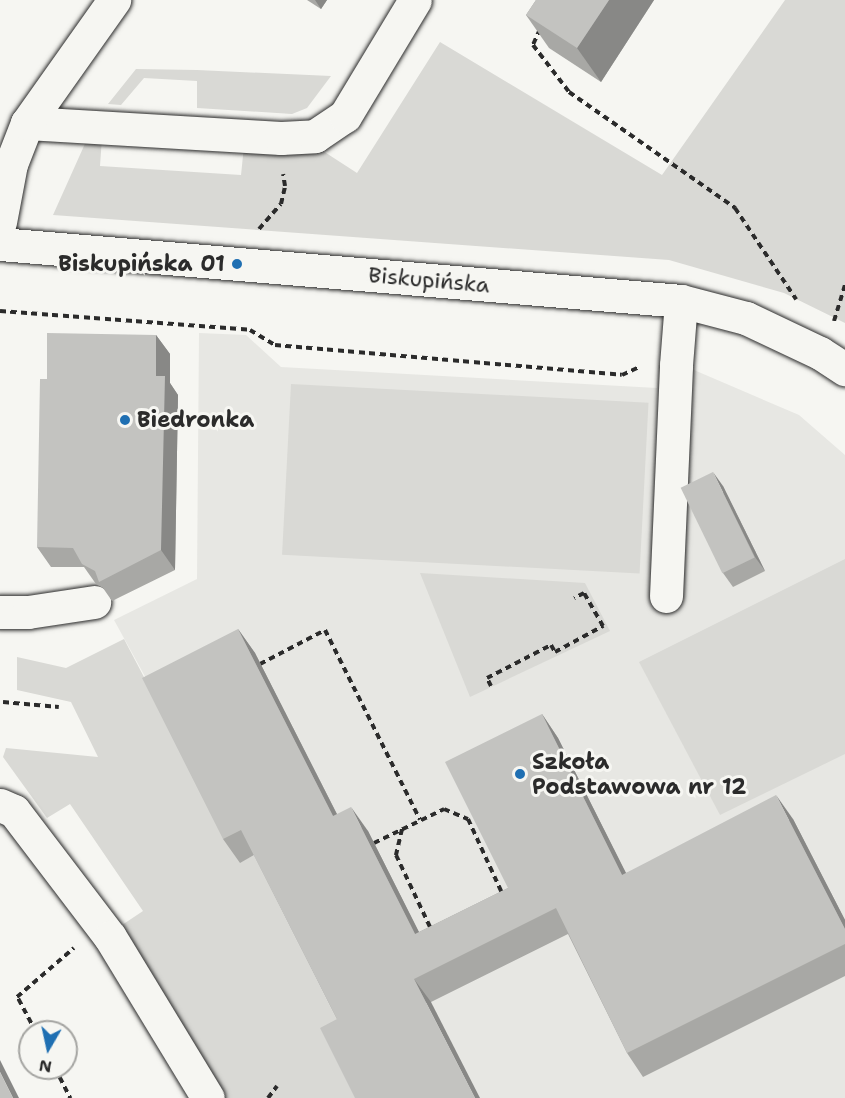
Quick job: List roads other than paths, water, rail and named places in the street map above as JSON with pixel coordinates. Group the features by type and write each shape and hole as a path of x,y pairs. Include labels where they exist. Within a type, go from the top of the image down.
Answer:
{"street":[{"path":"0,222 11,164 27,123 114,0"},
{"path":"27,123 281,138 315,136 345,116 415,0"},
{"name":"Biskupińska","path":"0,244 681,300 746,318 820,353 845,369"},
{"path":"666,596 681,300"},
{"path":"0,612 28,612 94,602"},
{"path":"0,805 14,811 110,938 207,1098"}],"place":[{"name":"Biskupińska 01","path":"237,264"},
{"name":"Biedronka","path":"125,420"},
{"name":"Szkoła Podstawowa nr 12","path":"520,774"}]}
